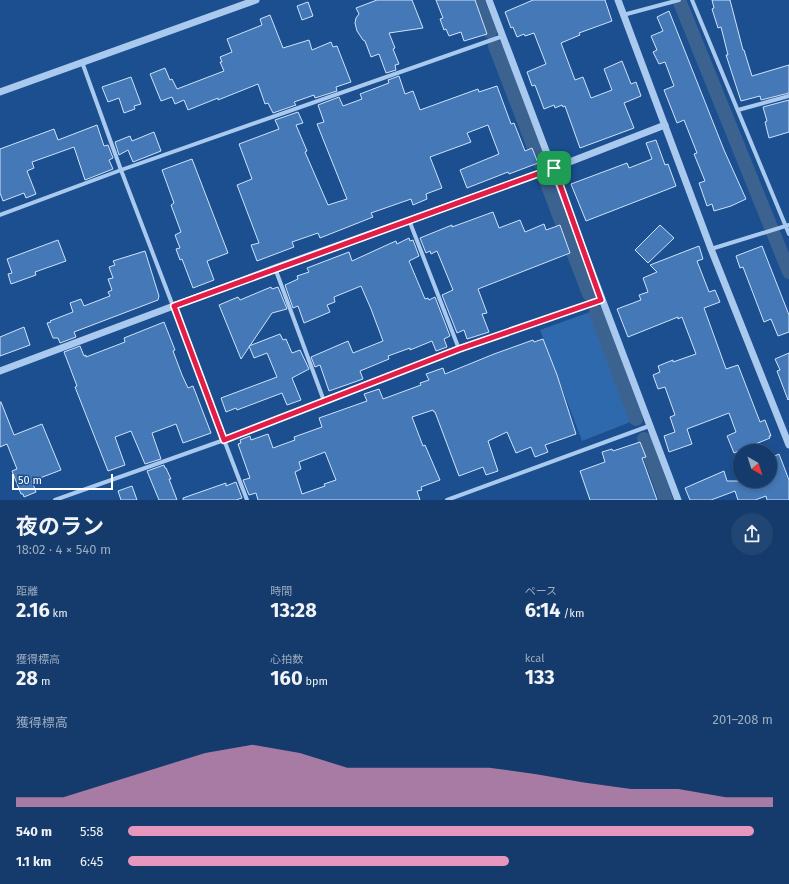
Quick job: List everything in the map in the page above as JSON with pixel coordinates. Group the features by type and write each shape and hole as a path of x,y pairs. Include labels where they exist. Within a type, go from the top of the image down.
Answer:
{"street":[{"path":"0,92 240,3 256,0"},
{"path":"489,0 554,168 601,300 678,500"},
{"path":"618,0 711,249 789,445"},
{"path":"624,16 679,0"},
{"path":"692,0 788,226 789,234"},
{"path":"0,215 121,170 503,36"},
{"path":"82,62 121,170 247,500"},
{"path":"738,110 789,96"},
{"path":"0,370 275,268 554,168 665,125"},
{"path":"409,220 459,349"},
{"path":"711,249 788,226"},
{"path":"275,268 324,401"},
{"path":"56,500 224,440 459,349 601,300"},
{"path":"447,500 649,426"}],"shaded area":[{"path":"593,311 633,421 582,441 540,330"}],"building":[{"path":"377,0 412,0 423,28 389,33 399,64 395,65 396,70 386,73 379,54 371,57 365,41 357,31 355,23 359,14 356,8"},
{"path":"436,0 475,0 487,34 464,41 461,32 449,36 446,29 444,30 440,19 443,18"},
{"path":"533,0 605,0 612,21 579,33 580,35 561,43 575,80 583,77 591,98 612,90 604,69 622,61 631,84 636,82 641,96 624,103 634,128 580,148 565,106 563,107 562,105 555,108 554,105 544,109 535,85 532,86 527,72 546,64 534,33 525,36 524,34 517,37 513,27 511,28 505,12"},
{"path":"712,0 730,0 743,50 752,76 789,65 789,93 761,100 760,96 741,101 726,55 728,55 721,27 718,28 712,9 714,8"},
{"path":"308,2 313,16 302,20 297,6"},
{"path":"669,11 724,150 746,199 731,206 714,211 712,204 707,206 699,183 705,181 694,154 697,153 684,120 677,123 664,90 674,86 665,62 659,64 653,52 657,50 651,36 663,31 657,17"},
{"path":"270,15 283,48 309,40 312,50 331,42 333,47 337,46 351,82 336,87 337,91 315,98 314,95 294,102 296,105 273,113 268,103 265,104 258,84 188,110 184,100 175,104 172,97 161,101 150,74 165,68 170,80 172,79 177,89 224,71 220,62 222,62 220,57 232,52 227,39 262,25 260,19"},
{"path":"399,76 405,94 413,91 420,110 478,89 479,92 497,86 511,124 514,123 525,151 532,148 538,163 509,174 508,172 467,188 460,170 499,154 488,125 467,133 471,142 430,157 442,188 426,194 427,199 413,205 411,199 371,213 373,217 320,238 318,233 292,242 294,247 257,261 251,245 259,243 237,185 252,179 239,144 279,129 275,120 298,112 303,123 296,125 307,151 305,152 328,205 347,199 317,124 324,122 318,105 339,97 343,106 362,99 360,94 389,83 388,80"},
{"path":"131,77 141,104 134,106 135,109 124,113 119,98 108,102 102,87"},
{"path":"789,100 789,132 769,138 765,122 767,121 763,107"},
{"path":"97,125 104,146 108,145 113,158 109,160 113,169 85,180 74,147 32,162 34,168 27,171 36,194 26,198 24,193 3,201 0,193 0,149 54,129 58,140"},
{"path":"154,132 161,151 133,162 128,150 119,155 115,142 130,136 132,141"},
{"path":"656,140 665,165 668,164 676,186 586,221 571,184 627,163 629,168 652,159 646,143"},
{"path":"192,159 228,253 207,261 214,280 193,288 182,259 180,260 176,249 180,248 175,235 181,232 171,205 174,203 162,170"},
{"path":"493,212 499,228 520,220 525,232 544,224 546,230 560,225 570,253 478,289 487,313 482,314 489,332 467,339 464,330 457,333 442,295 453,290 437,251 431,254 430,251 426,253 420,238 452,225 452,227"},
{"path":"660,225 674,238 648,263 635,250"},
{"path":"409,238 410,241 413,240 419,256 409,261 425,299 428,298 429,300 435,297 450,336 444,339 447,347 436,351 432,341 410,350 410,348 388,356 389,359 360,371 363,379 329,391 320,365 315,367 311,357 348,341 353,353 383,341 371,309 361,286 334,297 335,302 327,305 330,312 304,323 298,306 293,308 285,285 298,279 297,276 309,272 307,268 349,252 352,261 396,241 397,244"},
{"path":"58,240 66,261 35,272 36,275 11,284 8,274 12,273 7,259"},
{"path":"699,246 703,259 697,261 709,292 715,290 720,302 704,308 726,369 738,365 760,422 765,420 771,436 769,436 770,438 756,444 733,444 733,451 727,436 736,432 729,413 687,429 692,444 669,452 664,436 675,432 670,417 675,415 665,387 658,389 653,375 660,372 658,366 673,360 673,362 696,354 682,317 678,319 678,317 628,337 617,309 641,300 639,295 648,292 643,278 657,272 650,265"},
{"path":"762,246 789,315 789,332 778,336 771,319 764,322 743,267 740,268 736,256"},
{"path":"145,251 159,296 158,300 74,332 76,337 60,343 58,338 53,338 47,323 73,312 70,303 81,299 84,306 110,296 108,292 112,290 108,279 113,278 109,267 115,265 113,261"},
{"path":"271,287 272,289 278,287 287,309 272,313 241,359 219,305 238,297 240,300"},
{"path":"164,322 175,350 173,351 182,375 188,388 193,386 211,433 183,443 176,424 152,433 161,459 145,464 131,431 115,437 125,465 108,471 75,387 77,386 64,352 80,346 84,356 86,355 86,357 125,342 124,338"},
{"path":"24,327 30,345 0,356 0,337"},
{"path":"280,334 283,340 286,339 292,353 300,350 309,369 292,378 301,400 287,405 282,393 237,410 236,408 226,412 221,398 277,377 267,353 254,358 249,346"},
{"path":"543,339 557,375 576,434 545,445 548,452 535,457 531,447 516,453 507,432 488,441 498,471 486,475 483,467 459,476 433,410 412,417 423,446 425,445 440,480 421,487 422,490 417,491 420,500 258,500 256,493 249,495 243,480 250,478 238,444 241,443 240,440 250,436 251,440 268,434 273,448 295,440 294,437 322,427 319,418 367,401 364,394 379,389 383,399 421,385 420,383 429,380 426,374 443,368 445,374 494,354 533,340 534,342","holes":["325,452 336,480 324,484 325,486 302,494 295,472 301,469 299,462"]},
{"path":"789,353 788,400 777,371 780,370 775,359"},
{"path":"0,402 14,435 42,424 61,470 32,481 36,492 24,497 23,494 21,494 12,471 17,469 7,444 0,447"},
{"path":"640,442 646,457 642,458 657,500 590,500 580,471 605,462 602,452 612,449 613,451"},
{"path":"779,454 789,480 789,500 767,500 766,496 755,500 738,500 735,491 711,500 690,500 685,488 724,471 727,481 733,481 733,488 777,488 777,455"},
{"path":"164,465 171,479 169,479 177,500 159,500 147,471"},
{"path":"236,482 242,498 236,500 183,500 183,498 226,483 226,486"},
{"path":"132,486 137,500 121,500 118,491"}],"waterway":[{"path":"477,0 490,32"},
{"path":"679,0 789,272"},
{"path":"495,46 540,163"},
{"path":"546,181 589,294"},
{"path":"596,312 636,419"},
{"path":"644,439 666,500"}],"route":[{"path":"554,168 601,300 459,349 224,440 174,306 275,268 554,168"}]}
